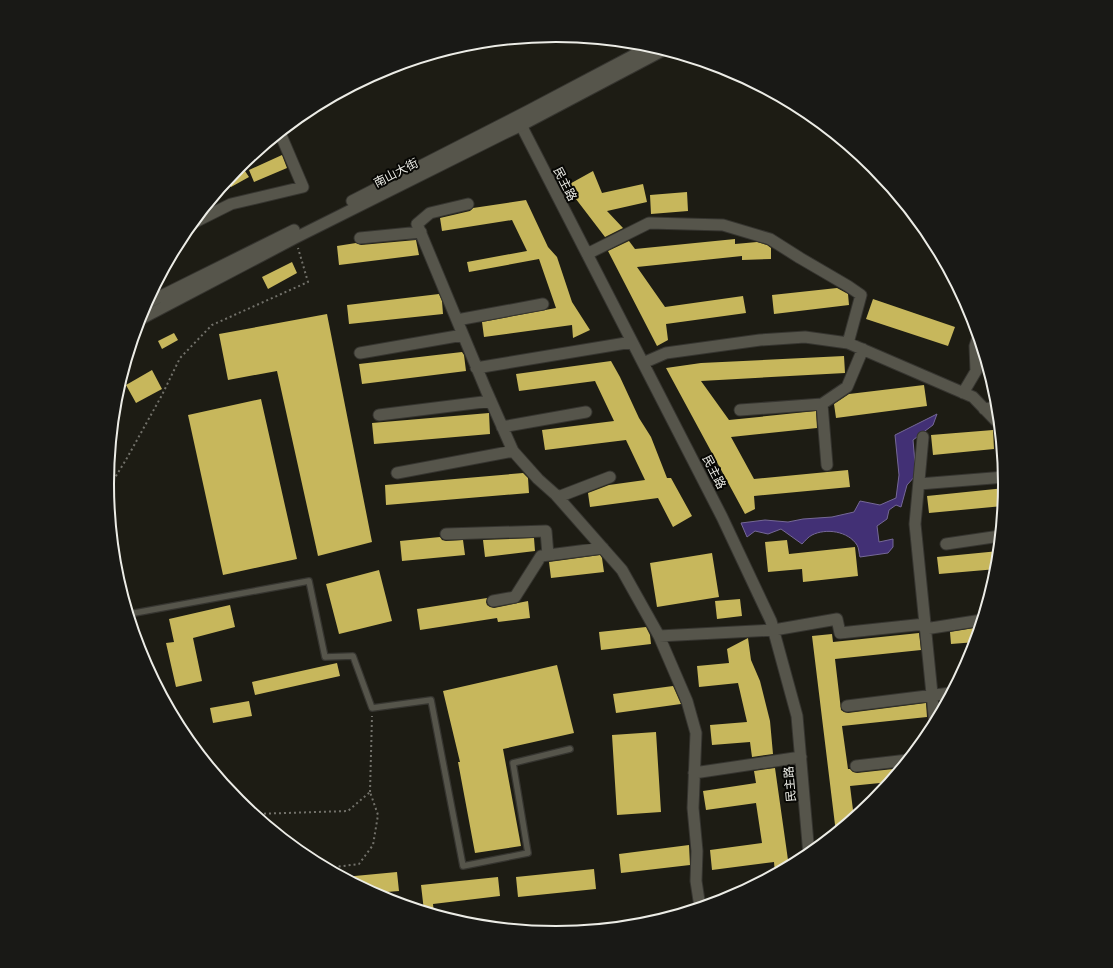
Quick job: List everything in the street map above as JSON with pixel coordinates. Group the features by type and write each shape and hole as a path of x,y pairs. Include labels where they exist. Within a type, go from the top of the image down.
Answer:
{"street":[{"name":"南山大街","path":"155,299 334,211 644,50"},
{"name":"南山大街","path":"148,315 295,238 505,133 522,126 657,54"},
{"name":"民主路","path":"522,126 722,517 772,620 797,716 808,847"},
{"path":"204,217 231,204 303,187 282,137"},
{"path":"468,204 430,212 417,224 476,368 513,451 538,479 558,497 622,570 659,636 687,701 696,733 693,808 697,850 696,881 699,903"},
{"path":"587,254 649,223 723,225 770,239 861,295 848,343"},
{"path":"360,238 420,232"},
{"path":"457,320 543,304"},
{"path":"360,353 463,335"},
{"path":"643,363 666,353 760,340 805,338 848,343 972,397 994,419"},
{"path":"476,368 632,342"},
{"path":"963,393 976,371 976,344"},
{"path":"740,410 822,404 847,386 863,349"},
{"path":"379,415 491,401"},
{"path":"822,404 827,465"},
{"path":"984,409 992,408"},
{"path":"502,427 586,412"},
{"path":"923,437 915,524 934,713"},
{"path":"397,473 513,451"},
{"path":"558,497 610,477"},
{"path":"919,484 998,478"},
{"path":"446,534 546,530 548,555"},
{"path":"946,544 996,537"},
{"path":"493,601 515,597 541,556 603,548"},
{"path":"659,636 774,630 837,619 840,633 925,627 977,621"},
{"path":"847,706 945,694"},
{"path":"694,773 801,757"},
{"path":"856,766 901,761"}],"lane":[{"path":"134,613 309,581 325,657 353,656 372,708 430,700 463,866 528,853 513,763 570,749"}],"path":[{"path":"114,479 162,395 180,358 185,352 212,325 308,282 295,238"},
{"path":"335,867 359,864 373,845 378,815 370,792 372,708"},
{"path":"262,814 348,811 370,792"}],"shaded area":[{"path":"937,414 933,425 913,440 916,475 907,485 901,507 896,505 889,510 887,519 877,526 879,542 893,539 893,547 888,553 860,557 858,546 853,540 842,534 830,531 812,535 802,544 781,529 768,534 755,531 747,537 741,523 765,520 788,522 803,519 832,517 854,512 860,501 880,505 896,498 899,475 895,435"}],"building":[{"path":"282,155 287,168 254,182 249,170"},
{"path":"245,170 249,177 230,186"},
{"path":"593,171 602,193 643,184 647,202 607,211 623,228 605,237 566,186"},
{"path":"687,192 688,211 651,214 650,195"},
{"path":"526,200 548,247 557,257 572,302 590,330 573,338 572,325 484,337 482,322 556,308 539,259 469,272 467,262 527,251 512,220 442,231 440,218 470,211 473,208"},
{"path":"735,239 735,244 757,242 767,245 771,248 771,259 742,260 742,256 637,267 665,307 743,296 746,313 666,324 668,340 657,346 608,251 629,241 635,249"},
{"path":"416,240 419,255 339,265 337,246 356,243 361,245"},
{"path":"292,262 297,273 268,289 262,277"},
{"path":"837,288 848,294 849,305 774,314 772,295"},
{"path":"439,294 442,301 443,314 349,324 347,305"},
{"path":"873,299 955,327 948,346 866,319"},
{"path":"327,314 372,542 318,556 277,371 228,380 219,334"},
{"path":"174,333 178,340 162,349 158,341"},
{"path":"462,352 464,355 466,371 362,384 359,364"},
{"path":"844,356 845,373 701,381 729,420 816,411 817,428 731,437 754,479 848,470 850,487 754,496 755,509 745,514 666,368 701,363"},
{"path":"611,361 639,418 651,437 667,478 671,478 692,516 673,527 658,498 590,507 588,493 609,485 645,480 626,440 545,450 542,430 614,421 595,381 519,391 516,374"},
{"path":"152,370 162,389 136,403 126,385"},
{"path":"924,385 927,406 836,418 834,404 849,394"},
{"path":"261,399 297,559 223,575 188,415"},
{"path":"489,413 490,434 374,444 372,423"},
{"path":"993,430 994,449 933,455 931,435"},
{"path":"523,473 528,478 529,493 386,505 385,485"},
{"path":"998,489 998,506 929,513 927,496"},
{"path":"440,537 442,540 446,541 463,540 465,555 402,561 400,541"},
{"path":"534,538 535,551 485,557 483,540"},
{"path":"787,540 789,554 855,547 858,576 803,582 802,569 768,572 765,542"},
{"path":"993,552 990,570 939,574 937,557"},
{"path":"712,553 719,597 657,607 650,563"},
{"path":"600,555 602,558 604,572 551,578 549,562"},
{"path":"379,570 392,621 339,634 326,584"},
{"path":"487,598 487,605 494,608 528,601 530,618 498,622 497,618 420,630 417,609"},
{"path":"740,599 742,616 717,619 715,601"},
{"path":"230,605 235,627 193,638 202,681 176,687 166,643 174,642 169,619"},
{"path":"646,627 650,635 651,644 601,650 599,632"},
{"path":"974,628 969,643 951,644 950,632"},
{"path":"919,633 921,650 835,659 841,710 844,712 848,713 926,703 927,717 842,726 848,769 857,773 894,769 882,783 850,786 853,811 835,827 812,636 832,634 833,642"},
{"path":"748,638 751,660 760,681 770,721 773,754 752,757 750,742 712,745 710,725 747,722 738,683 699,687 697,666 729,663 727,649"},
{"path":"337,663 340,676 255,695 252,682"},
{"path":"557,665 574,733 503,749 521,846 475,853 458,762 460,762 443,691"},
{"path":"673,686 681,704 616,713 613,694"},
{"path":"249,701 252,716 213,723 210,708"},
{"path":"656,732 661,812 617,815 612,735"},
{"path":"775,768 788,860 775,868 774,862 712,870 710,850 762,843 756,803 706,810 703,791 756,783 754,771"},
{"path":"689,845 690,865 621,873 619,854"},
{"path":"594,869 596,889 518,897 516,877"},
{"path":"397,872 399,891 387,892 353,876"},
{"path":"498,877 500,896 433,904 433,909 423,906 421,885"}]}
